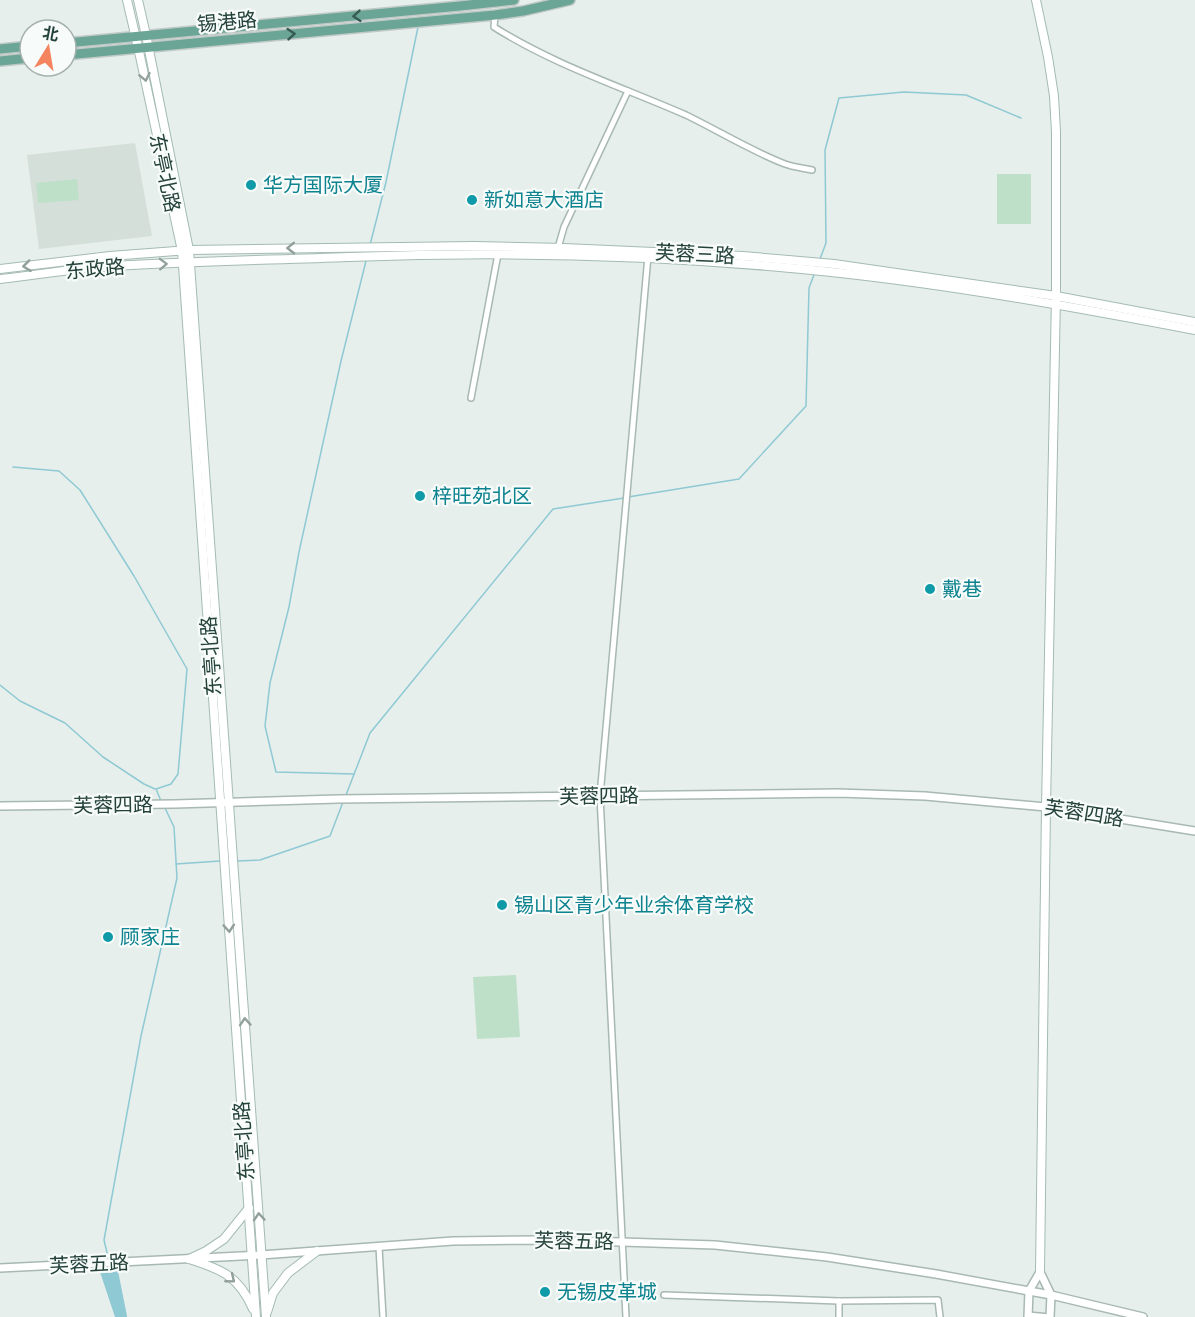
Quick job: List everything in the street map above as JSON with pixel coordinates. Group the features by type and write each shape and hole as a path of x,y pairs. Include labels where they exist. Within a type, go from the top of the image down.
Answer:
{"main road":[{"name":"东亭北路","path":"127,0 136,36 143,47 186,250 225,803 229,851 234,869 266,1316"},
{"name":"东亭北路","path":"138,0 146,35 143,47"},
{"name":"锡港路","path":"78,42 514,0"},
{"name":"锡港路","path":"78,54 495,15 570,0"},
{"path":"1036,0 1054,96 1056,132 1056,300 1040,1272"},
{"path":"0,49 18,47"},
{"path":"0,61 18,59"},
{"name":"芙蓉三路","path":"187,262 350,257 384,252 474,246 558,248 648,255"},
{"name":"芙蓉三路","path":"186,250 350,248 384,252 743,256 1195,322"},
{"name":"东政路","path":"0,269 186,250"},
{"name":"东政路","path":"0,279 111,266 187,262"},
{"name":"芙蓉三路","path":"1056,300 1195,330"},
{"name":"东亭北路","path":"229,851 225,869 256,1317"},
{"path":"189,1259 224,1239 249,1208"},
{"path":"266,1316 273,1293 288,1273 317,1251"},
{"path":"189,1259 215,1267 234,1279 247,1295 256,1317"}],"street":[{"path":"495,15 494,27 519,43 704,124 786,165 812,170"},
{"path":"558,248 564,227 628,91"},
{"path":"471,398 498,254"},
{"path":"626,1317 600,796 648,255"},
{"name":"芙蓉四路","path":"0,806 838,793 926,796 1046,807 1195,831"},
{"name":"芙蓉五路","path":"0,1268 252,1256 453,1241 715,1245 827,1257 936,1274 1051,1295 1143,1317"},
{"path":"379,1247 383,1317"},
{"path":"1040,1272 1051,1295 1050,1317 1028,1316 1029,1291 1040,1272"},
{"path":"664,1295 839,1301 938,1300 940,1317"},
{"path":"839,1301 839,1317"}],"shaded area":[{"path":"135,143 152,236 39,249 27,155"}],"green space":[{"path":"997,174 1031,174 1031,224 997,224"},
{"path":"77,179 79,200 38,203 36,183"},
{"path":"516,975 520,1037 477,1039 473,977"}],"water":[{"path":"118,1271 127,1317 115,1317 100,1272"}],"waterway":[{"path":"370,245 386,182 418,27"},
{"path":"820,259 826,243 825,150 839,98 904,92 966,95 1021,118"},
{"path":"354,774 276,772 265,726 270,683 289,607 341,361 366,261"},
{"path":"628,497 739,479 806,406 809,288 815,272"},
{"path":"13,467 59,471 80,490 134,576 187,669 178,774 171,784 156,789 161,801"},
{"path":"346,795 370,733 553,509 624,498"},
{"path":"0,685 20,701 65,723 103,757 155,789"},
{"path":"237,861 260,860 330,836 343,802"},
{"path":"109,1261 104,1240 141,1036 177,878 174,827 165,808"},
{"path":"176,864 220,861"}],"place":[{"name":"华方国际大厦","path":"251,185"},
{"name":"新如意大酒店","path":"472,200"},
{"name":"梓旺苑北区","path":"420,496"},
{"name":"戴巷","path":"930,589"},
{"name":"锡山区青少年业余体育学校","path":"502,905"},
{"name":"顾家庄","path":"108,937"},
{"name":"无锡皮革城","path":"545,1292"}]}
